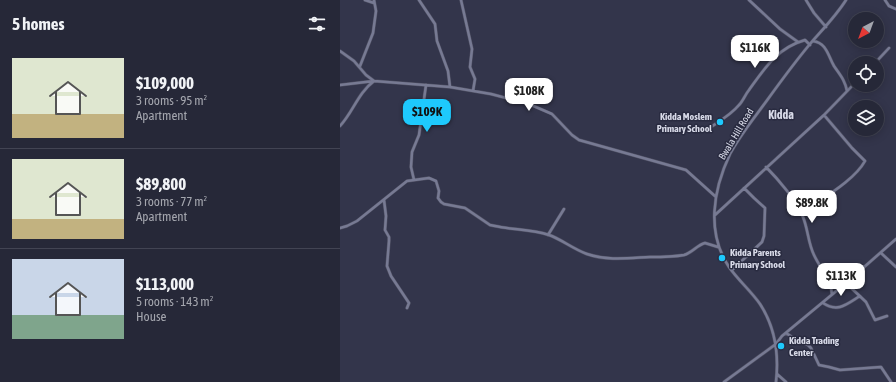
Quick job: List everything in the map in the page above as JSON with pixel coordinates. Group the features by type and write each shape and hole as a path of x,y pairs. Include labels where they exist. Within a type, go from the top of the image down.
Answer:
{"street":[{"path":"360,66 373,33 376,18 375,2 365,0"},
{"path":"419,0 434,24 437,41 448,71 450,87"},
{"path":"461,0 472,49 470,67 475,79 473,91"},
{"path":"749,0 780,29 798,42"},
{"path":"806,0 813,9 814,13 826,27"},
{"name":"Bwala Hill Road","path":"776,382 776,344 774,332 759,303 732,270 719,248 714,228 716,197 731,153 753,119 786,73 826,27 846,0"},
{"path":"885,0 889,6 896,9"},
{"path":"703,130 714,123 723,120 738,107 774,57 789,46 798,42 806,41 810,45"},
{"path":"714,215 847,91 842,77 833,64 827,50 820,43 813,41"},
{"path":"882,56 889,48"},
{"path":"340,51 360,66 366,75 374,81"},
{"path":"340,85 374,81 450,87 491,94 530,104 552,114 572,135 579,140 686,170 716,197"},
{"path":"340,126 354,107 364,89 374,81"},
{"path":"414,180 411,167 412,152 419,135 426,85"},
{"path":"802,213 836,190 860,168 865,161 852,148 824,114"},
{"path":"766,167 802,213 813,254 829,284 832,295"},
{"path":"340,228 357,221 407,181 434,179 438,186 438,198 444,204 465,208 490,225 548,235 585,253 601,258 623,259 684,254 691,252 698,246 705,243 719,248"},
{"path":"732,270 746,255 760,246 764,236 765,208 744,188"},
{"path":"384,200 386,216 385,230 389,237 387,266 391,276 409,303 406,308"},
{"path":"548,235 564,209"},
{"path":"724,382 776,344 786,333 896,239"},
{"path":"881,253 896,268"},
{"path":"846,283 868,305 875,320 887,316"},
{"path":"823,302 833,308 843,306 860,296"},
{"path":"786,333 798,342 808,345 819,365 830,366 840,370 879,367 891,382"},
{"path":"777,373 786,382"}],"place":[{"name":"Kidda Moslem Primary School","path":"720,122"},
{"name":"Kidda Parents Primary School","path":"722,258"},
{"name":"Kidda Trading Center","path":"781,346"}],"district":[{"name":"Kidda","path":"781,115"}]}
